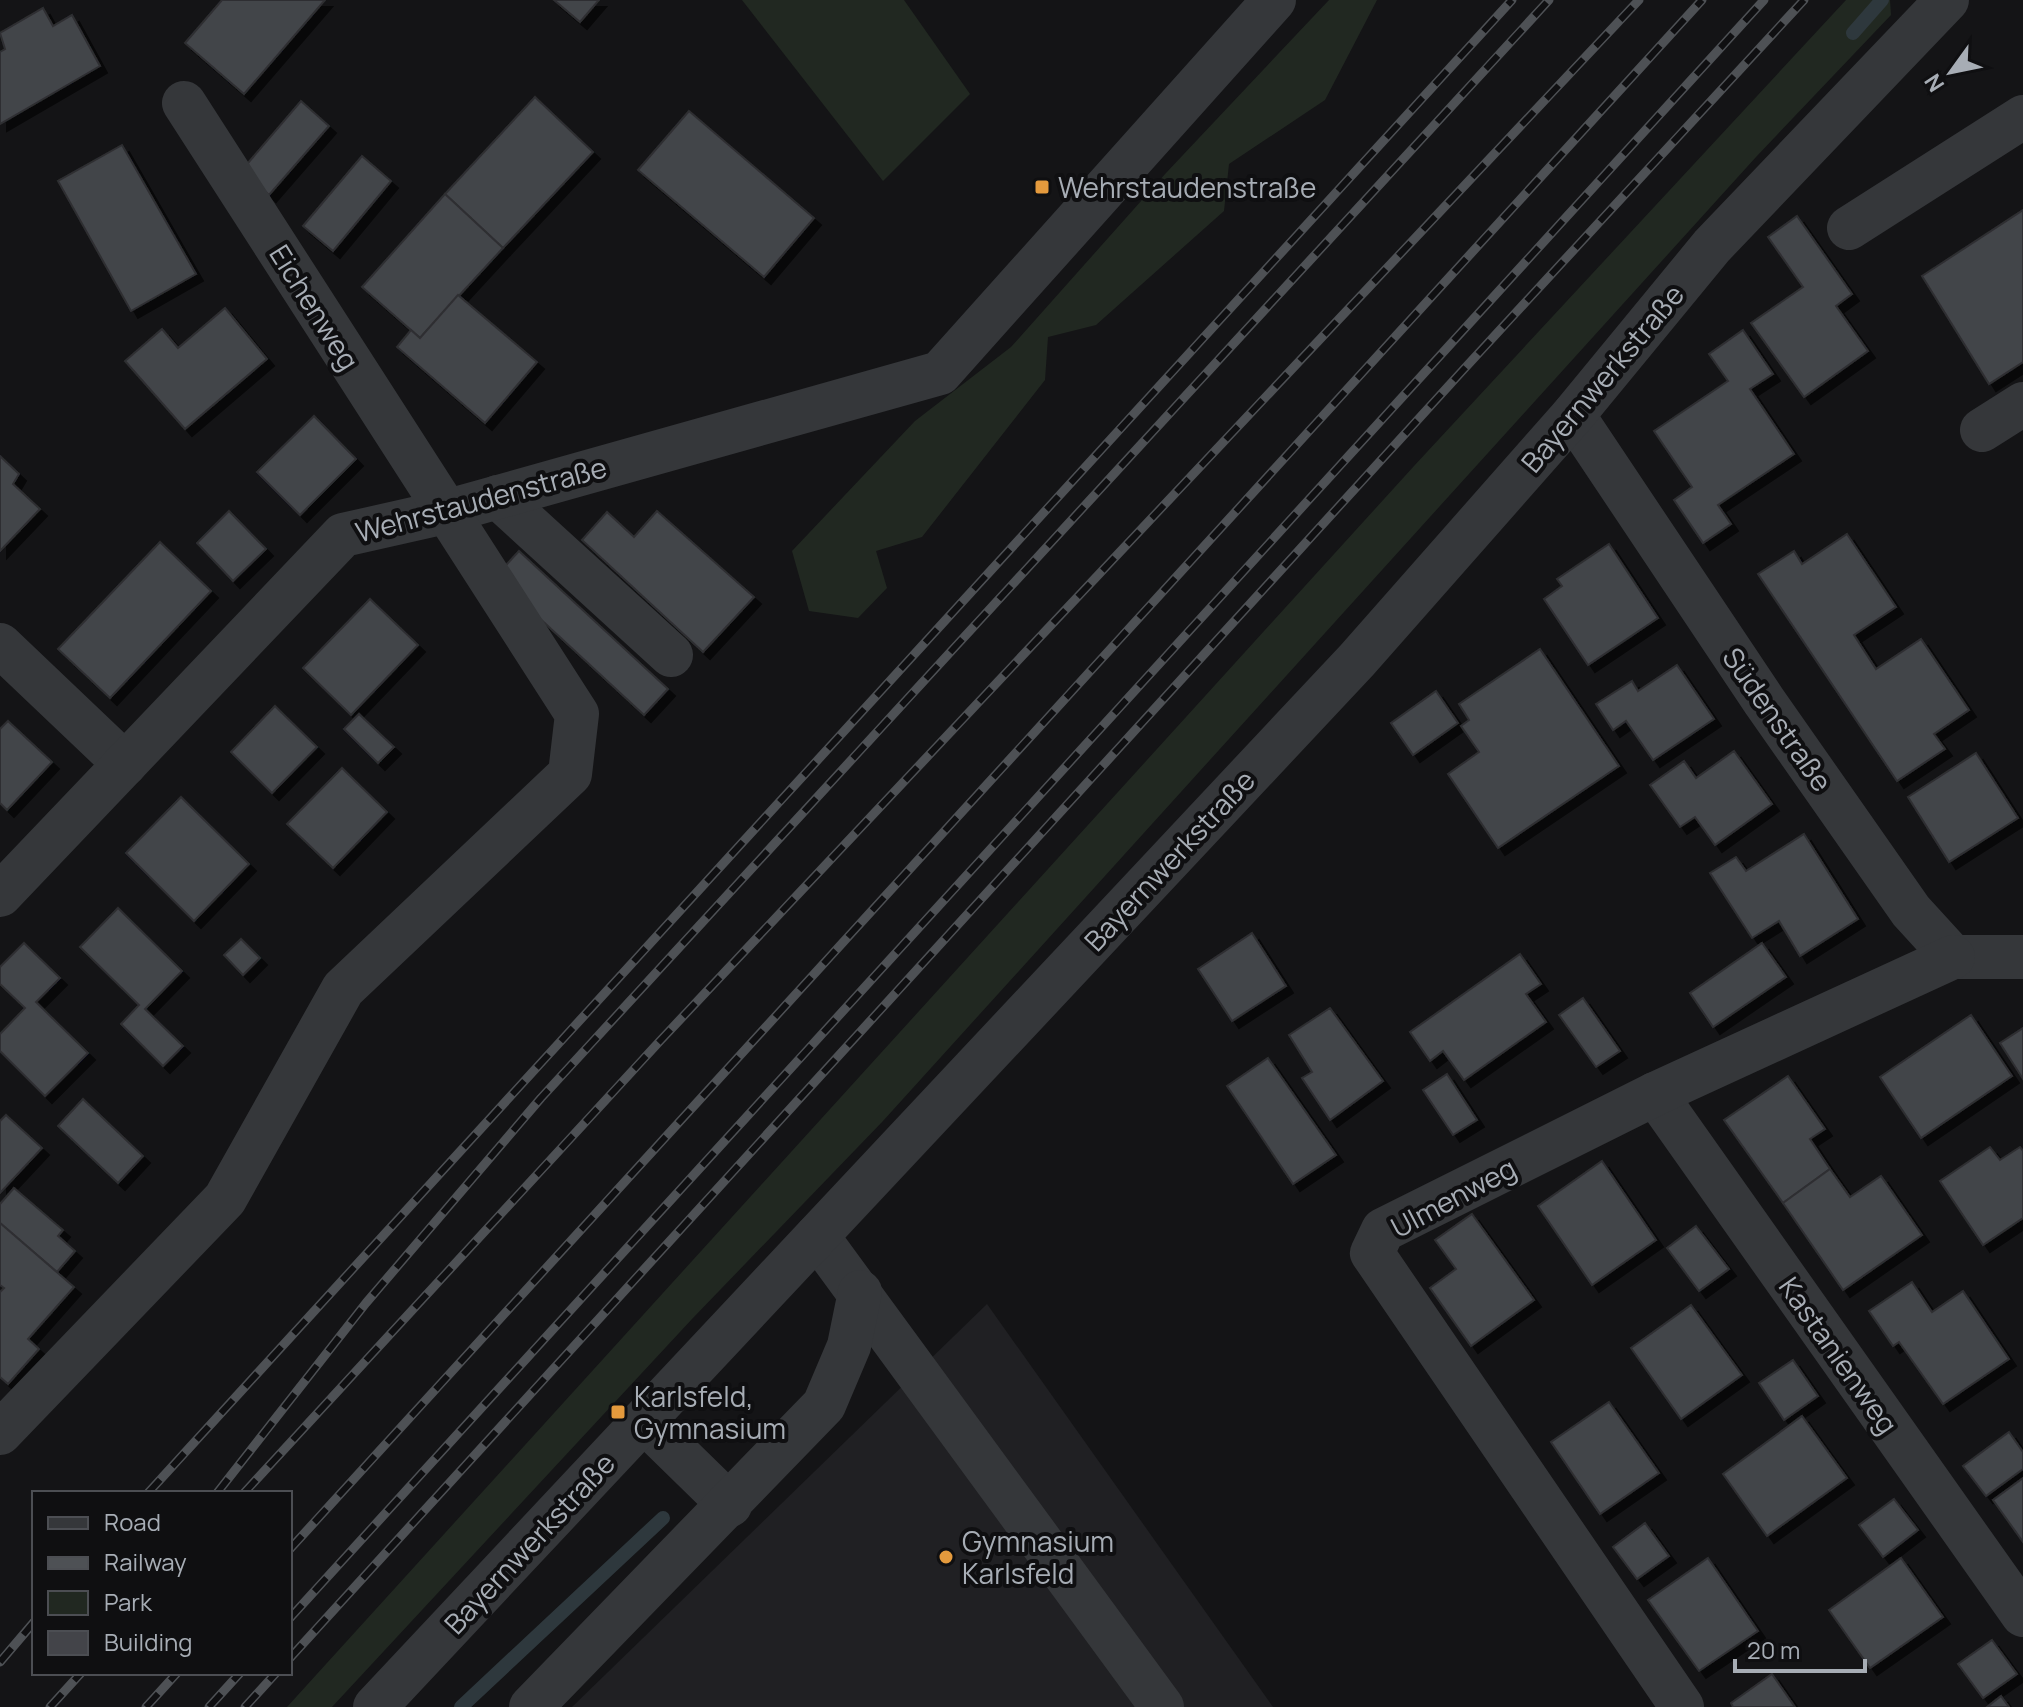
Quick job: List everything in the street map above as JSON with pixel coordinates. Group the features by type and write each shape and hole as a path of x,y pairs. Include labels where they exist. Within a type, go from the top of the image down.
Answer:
{"street":[{"name":"Wehrstaudenstraße","path":"0,895 343,535 445,512 940,373 1274,0"},
{"name":"Bayernwerkstraße","path":"375,1707 1357,660 1573,415 1712,246 1947,0"},
{"name":"Eichenweg","path":"0,1433 225,1199 343,989 570,774 577,714 184,103"},
{"path":"1849,228 2023,117"},
{"path":"1982,430 2023,404"},
{"name":"Südenstraße","path":"1573,415 1911,911 1953,957"},
{"path":"498,497 671,655"},
{"path":"0,645 125,764"},
{"path":"1953,957 2023,957"},
{"name":"Ulmenweg","path":"1682,1707 1372,1253 1383,1230 1655,1094 1953,957"},
{"name":"Kastanienweg","path":"1655,1094 2023,1615"},
{"path":"817,1236 1162,1707"},
{"path":"531,1707 824,1405 849,1346 860,1292"},
{"path":"644,1421 730,1505"}],"shaded area":[{"name":"Gymnasium Karlsfeld","path":"987,1304 1273,1707 572,1707"}],"green space":[{"path":"742,0 904,0 970,94 883,181"},
{"path":"1329,0 1377,0 1325,100 1229,164 1224,211 1096,325 1048,337 1045,380 922,537 876,551 887,588 858,618 809,611 792,551 915,421 1011,347 1166,173"},
{"path":"1846,0 1890,0 1891,15 1756,157 883,1121 692,1319 332,1707 287,1707 1414,466"}],"building":[{"path":"222,0 325,0 244,94 185,43"},
{"path":"554,0 599,0 580,22"},
{"path":"43,8 53,26 72,15 100,66 0,124 0,52 5,49 0,33"},
{"path":"535,97 593,152 503,248 445,194"},
{"path":"301,101 329,126 269,195 242,170"},
{"path":"689,111 814,218 764,277 638,170"},
{"path":"122,145 196,274 131,311 58,181"},
{"path":"362,156 391,181 333,251 303,226"},
{"path":"445,194 503,248 420,338 362,287"},
{"path":"2023,210 2023,362 1989,384 1922,276"},
{"path":"1797,216 1852,294 1836,306 1868,351 1804,397 1751,323 1803,287 1768,237"},
{"path":"458,295 537,362 485,423 397,347 411,330 420,338"},
{"path":"225,308 267,359 185,429 125,361 162,329 178,348"},
{"path":"1743,330 1773,374 1750,389 1794,454 1718,505 1731,524 1703,543 1674,500 1692,487 1654,431 1728,381 1709,354"},
{"path":"314,416 356,459 300,515 257,472"},
{"path":"0,456 19,474 13,484 40,509 0,551"},
{"path":"229,511 266,549 233,581 197,543"},
{"path":"657,511 754,597 703,652 582,540 607,512 634,537"},
{"path":"1847,534 1896,607 1854,635 1876,669 1921,639 1969,710 1934,734 1945,749 1897,781 1758,574 1794,551 1802,564"},
{"path":"160,542 211,591 110,698 58,649"},
{"path":"1609,544 1658,618 1588,665 1544,599 1562,586 1557,579"},
{"path":"519,551 668,689 644,715 495,577"},
{"path":"370,599 418,645 351,715 303,668"},
{"path":"1540,649 1619,766 1498,848 1448,774 1479,752 1461,726 1469,720 1459,704"},
{"path":"1677,665 1714,719 1653,760 1626,721 1613,730 1596,704 1632,681 1638,691"},
{"path":"1436,691 1458,723 1413,755 1391,723"},
{"path":"275,706 317,747 272,793 231,752"},
{"path":"359,714 394,747 378,763 344,729"},
{"path":"8,721 52,762 7,810 0,803 0,729"},
{"path":"1734,751 1772,804 1715,845 1695,817 1680,827 1650,785 1684,761 1696,778"},
{"path":"1976,753 2018,818 1949,862 1908,797"},
{"path":"342,768 387,812 333,868 287,824"},
{"path":"181,797 249,864 194,921 126,853"},
{"path":"1804,834 1858,919 1800,956 1779,921 1752,938 1710,873 1736,857 1746,871"},
{"path":"118,908 182,971 145,1009 183,1046 163,1066 121,1024 139,1005 80,947"},
{"path":"1252,933 1286,986 1232,1021 1198,969"},
{"path":"241,939 260,958 243,975 224,955"},
{"path":"24,943 60,978 36,1002 88,1053 45,1096 0,1051 0,1034 25,1008 0,984 0,967"},
{"path":"1762,943 1786,977 1713,1027 1690,993"},
{"path":"1520,954 1541,984 1526,994 1546,1022 1464,1080 1443,1051 1430,1061 1410,1032"},
{"path":"1583,998 1620,1051 1596,1067 1559,1015"},
{"path":"1330,1008 1383,1081 1330,1120 1302,1078 1312,1072 1289,1035"},
{"path":"1971,1015 2012,1076 1921,1138 1880,1077"},
{"path":"2023,1028 2023,1079 2000,1043"},
{"path":"1268,1058 1336,1155 1293,1184 1227,1086"},
{"path":"1447,1074 1477,1120 1453,1135 1423,1090"},
{"path":"1788,1076 1825,1129 1810,1139 1830,1169 1783,1203 1724,1120"},
{"path":"83,1099 143,1156 118,1183 58,1126"},
{"path":"6,1115 42,1148 0,1193 0,1121"},
{"path":"1990,1147 2000,1160 2020,1147 2023,1151 2023,1218 1983,1245 1940,1181"},
{"path":"1602,1161 1656,1240 1592,1285 1538,1206"},
{"path":"1830,1169 1850,1197 1881,1176 1922,1235 1843,1290 1783,1203"},
{"path":"14,1188 63,1230 58,1236 75,1251 57,1272 0,1223 0,1204"},
{"path":"1472,1214 1534,1300 1471,1346 1430,1288 1456,1269 1435,1240"},
{"path":"0,1223 74,1287 28,1339 39,1349 8,1384 0,1377 0,1292 4,1288 0,1285"},
{"path":"1696,1226 1729,1269 1699,1291 1667,1248"},
{"path":"1912,1282 1932,1312 1963,1291 2009,1359 1943,1404 1899,1342 1893,1346 1869,1311"},
{"path":"1691,1305 1742,1375 1681,1419 1631,1348"},
{"path":"1793,1360 1818,1396 1784,1420 1759,1383"},
{"path":"1609,1402 1659,1473 1600,1514 1551,1442"},
{"path":"1802,1416 1847,1478 1767,1536 1723,1474"},
{"path":"2009,1432 2023,1452 2023,1469 1986,1496 1963,1466"},
{"path":"2023,1478 2023,1542 1993,1500"},
{"path":"1894,1499 1918,1530 1883,1557 1859,1525"},
{"path":"1645,1523 1669,1556 1637,1579 1613,1547"},
{"path":"1708,1558 1758,1631 1699,1671 1648,1600"},
{"path":"1901,1558 1943,1617 1870,1668 1829,1610"},
{"path":"1992,1640 2017,1674 1983,1698 1958,1664"},
{"path":"1772,1674 1795,1707 1733,1707 1731,1703"},
{"path":"2001,1696 2009,1707 1987,1707"}],"waterway":[{"path":"1853,33 1882,0"},
{"path":"461,1707 663,1518"}],"railway":[{"path":"150,1491 1512,0"},
{"path":"219,1491 366,1303 541,1098 1549,0"},
{"path":"246,1491 659,1042 1639,0"},
{"path":"292,1547 1702,0"},
{"path":"292,1616 1764,0"},
{"path":"292,1656 1804,0"},
{"path":"0,1662 32,1624"},
{"path":"50,1707 79,1675"},
{"path":"146,1707 175,1675"},
{"path":"209,1707 238,1675"},
{"path":"245,1707 274,1675"}],"place":[{"name":"Wehrstaudenstraße","path":"1042,187"},
{"name":"Karlsfeld, Gymnasium","path":"618,1412"},
{"name":"Gymnasium Karlsfeld","path":"946,1557"}]}
